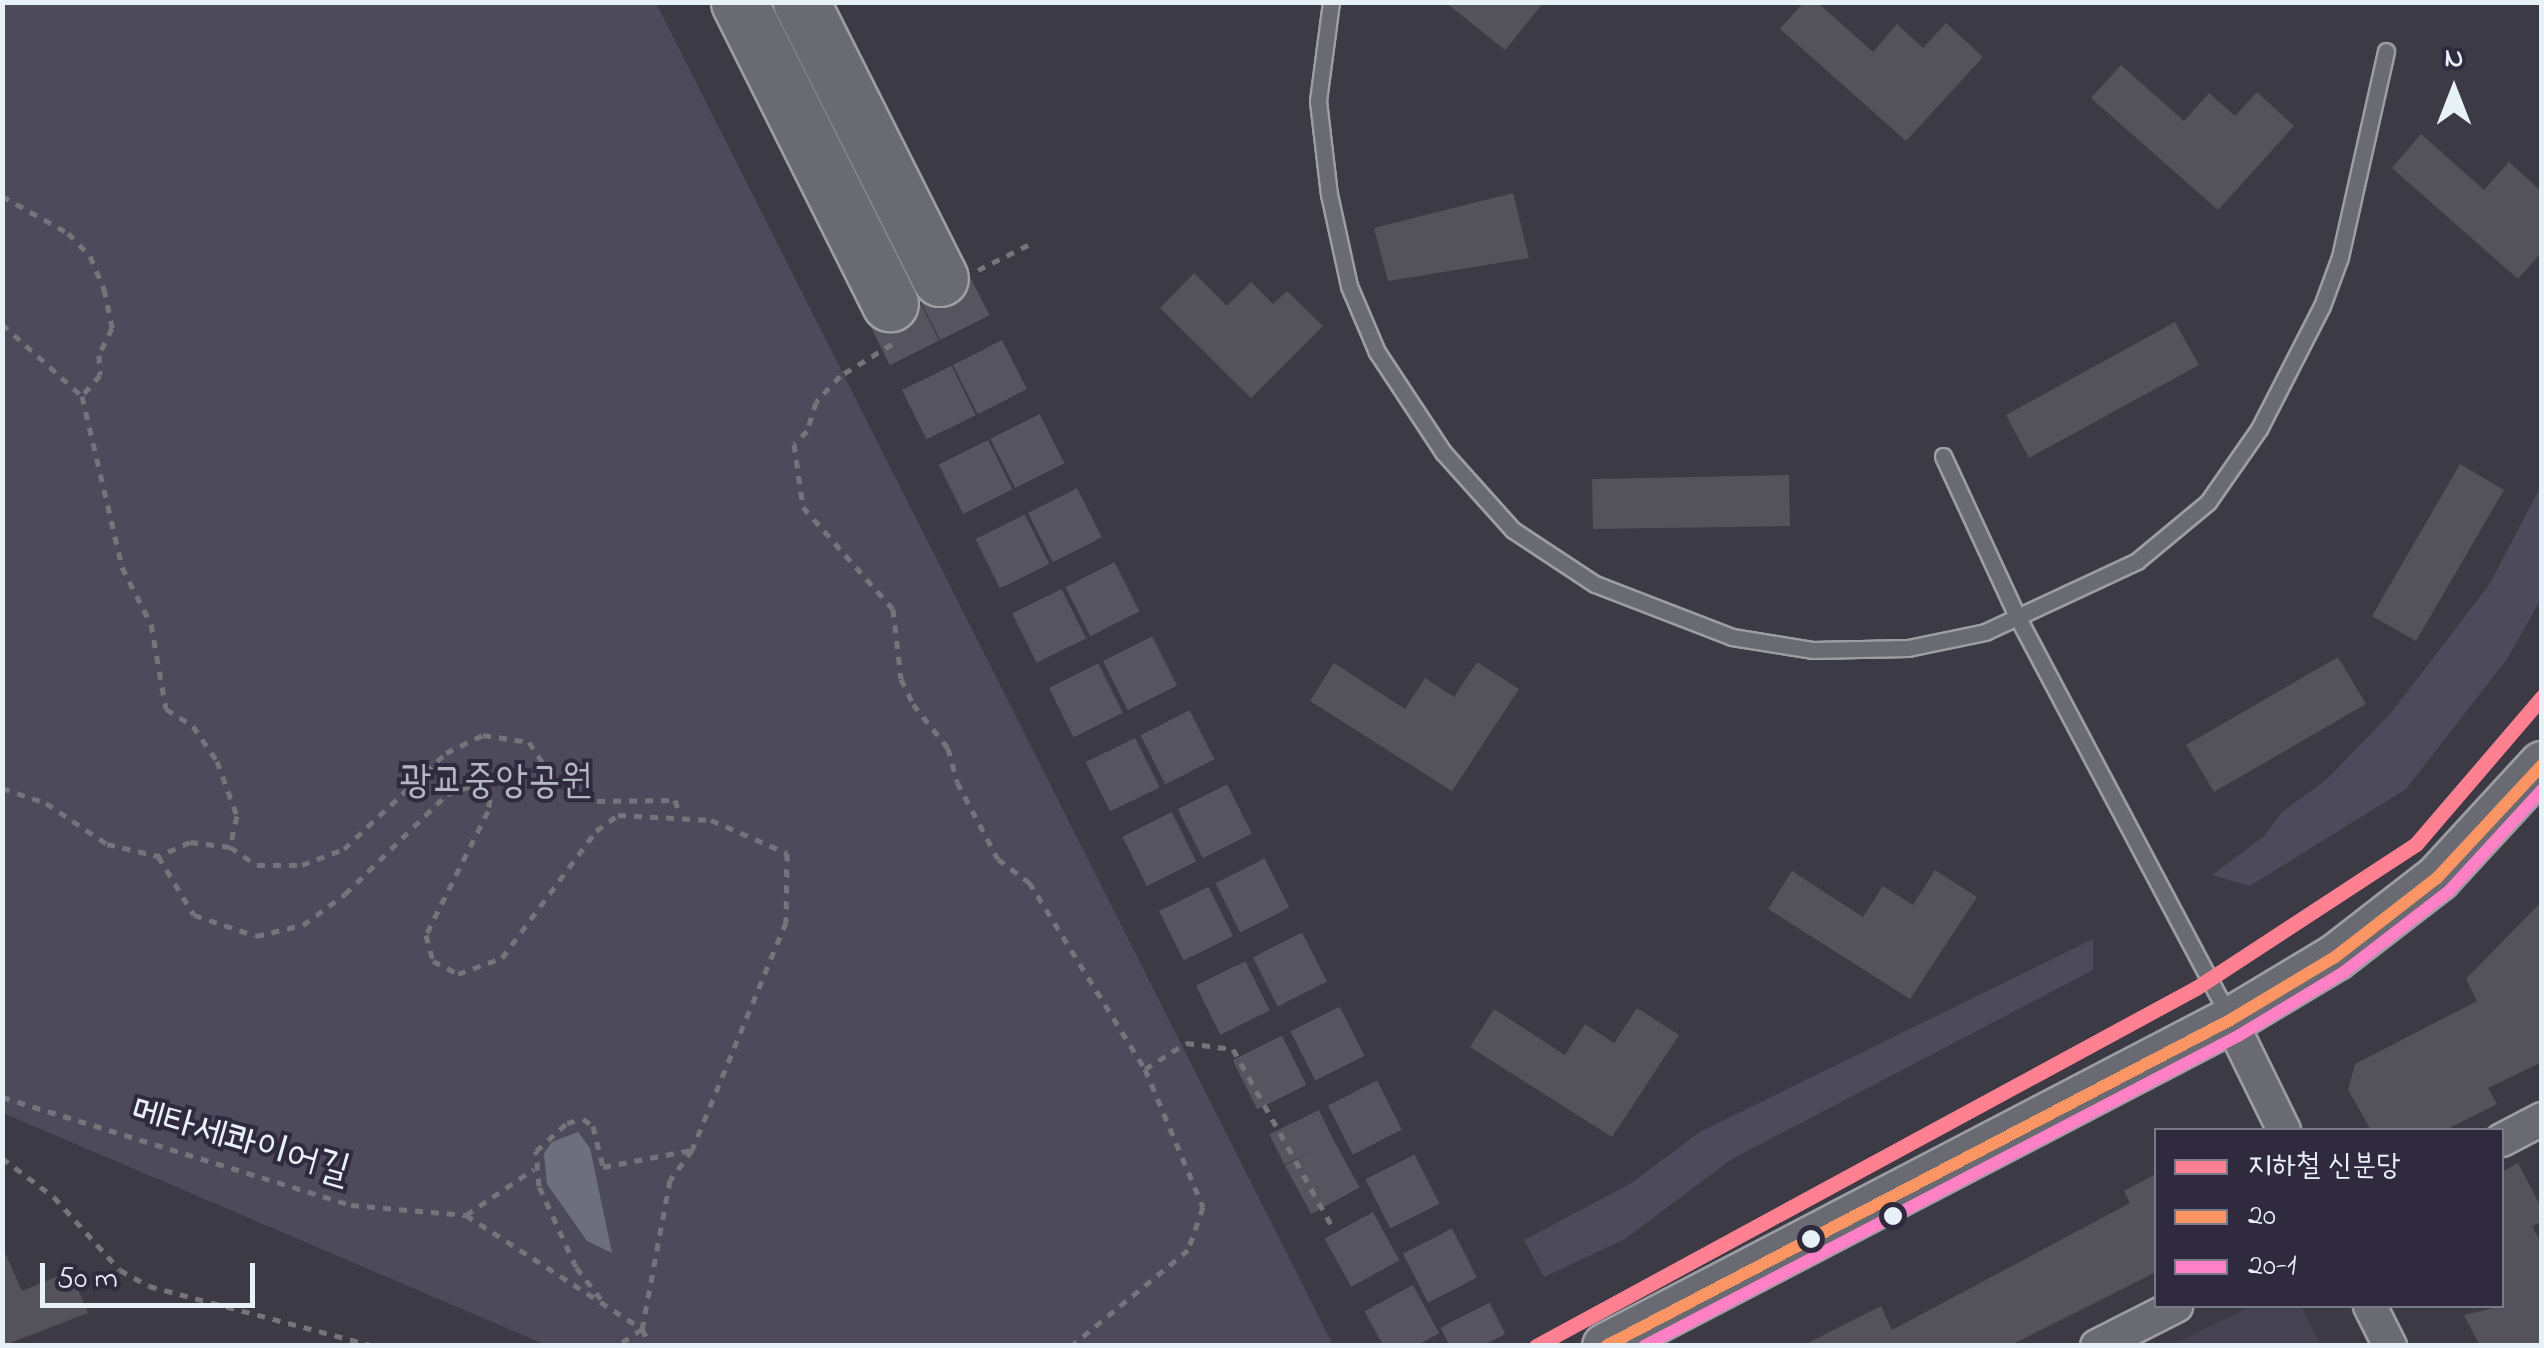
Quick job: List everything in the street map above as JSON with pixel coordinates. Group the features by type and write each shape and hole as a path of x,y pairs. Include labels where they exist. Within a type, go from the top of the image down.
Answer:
{"highway":[{"path":"740,2 898,319"},
{"path":"801,2 958,274"}],"main road":[{"path":"1605,1346 2230,1020 2336,957 2437,878 2542,764"}],"street":[{"path":"2230,1020 2283,1128"},
{"path":"2504,1139 2542,1119"},
{"path":"2097,1346 2172,1308"},
{"path":"2371,1308 2390,1346"}],"lane":[{"path":"1331,2 1318,101 1329,194 1350,286 1376,352 1473,491 1513,530 1626,601 1732,638 1812,650 1872,651 1950,642 2018,618 2137,561 2208,502 2233,470 2295,368 2334,274 2386,52"},
{"path":"1942,456 2018,618 2230,1020"}],"path":[{"path":"2,196 68,233 90,256 104,288 112,328 99,355 100,375 82,396"},
{"path":"958,274 1028,245"},
{"path":"898,319 816,402 807,431 794,444 802,506 893,609 901,678 948,748 998,859 1029,882 1145,1069 1200,1195 1200,1226 1188,1250 1071,1346"},
{"path":"2,324 82,396 122,567 151,624 166,709 193,726 217,761 237,816 230,847"},
{"path":"2,788 46,803 107,844 158,856 190,842 230,847 257,864 287,865 344,849 446,753 483,735 529,742 554,780 597,801 674,800 681,816"},
{"path":"158,856 194,915 256,936 290,932 346,894 448,794 477,784 490,798 488,812 426,935 433,961 444,970 473,972 502,958 607,822 630,812 710,820 778,846 791,864 786,922 692,1150 670,1180 642,1329 617,1346"},
{"path":"1145,1069 1186,1043 1232,1049 1333,1228"},
{"name":"메타세콰이어길","path":"2,1098 351,1205 466,1216"},
{"path":"652,1346 642,1329 466,1216 534,1168 543,1139 583,1119 592,1126 603,1167 692,1150"},
{"path":"2,1158 54,1197 107,1259 149,1286 374,1346"},
{"path":"534,1168 576,1267 606,1305"}],"shaded area":[{"path":"578,1132 590,1148 612,1253 587,1241 547,1184 544,1153 552,1142"},
{"path":"2248,1308 2302,1308 2321,1345 2171,1345"}],"green space":[{"name":"광교중앙공원","path":"2,3 656,3 1333,1345 546,1345 3,1113"},
{"path":"2541,486 2541,599 2507,659 2406,789 2250,886 2212,875 2264,836 2282,812 2326,780 2391,713 2489,585"},
{"path":"2093,939 2093,970 1732,1159 1625,1239 1544,1277 1524,1240 1630,1184 1700,1132"}],"building":[{"path":"1445,2 1544,2 1505,50"},
{"path":"1804,2 1817,2 1873,52 1897,24 1923,48 1946,23 1983,57 1906,141 1780,29"},
{"path":"2121,65 2184,121 2209,93 2235,116 2257,92 2294,126 2218,210 2091,98"},
{"path":"2421,134 2484,190 2509,162 2542,192 2542,252 2518,279 2392,168"},
{"path":"1513,193 1529,258 1388,281 1374,228"},
{"path":"1194,273 1227,306 1251,282 1273,304 1287,291 1323,326 1251,398 1160,308"},
{"path":"2175,322 2199,365 2029,458 2006,415"},
{"path":"2460,464 2504,490 2416,641 2372,616"},
{"path":"1789,475 1790,526 1593,529 1592,479"},
{"path":"2338,657 2366,704 2214,792 2186,745"},
{"path":"1477,662 1519,689 1452,791 1310,701 1334,663 1405,709 1425,678 1454,697"},
{"path":"1935,870 1977,897 1910,999 1768,909 1792,871 1863,917 1883,886 1913,905"},
{"path":"2542,901 2542,1062 2488,1088 2497,1104 2449,1128 2370,1128 2348,1090 2355,1064 2477,1001 2466,979"},
{"path":"1637,1008 1679,1035 1612,1137 1470,1047 1494,1009 1565,1055 1585,1024 1614,1043"},
{"path":"2518,1163 2542,1209 2542,1222 2532,1226 2542,1245 2542,1346 2480,1346 2464,1315 2504,1308 2504,1171"},
{"path":"2154,1175 2154,1273 2009,1346 1802,1346 1881,1306 1892,1330 2130,1203 2124,1191"},
{"path":"2,1246 22,1291 70,1271 88,1313 2,1346"}],"tunnel":[{"path":"940,278 1481,1346"},
{"path":"890,303 1309,1152 1415,1346"}],"metro line":[{"name":"신분당","path":"1536,1346 2196,988 2416,844 2542,697"}],"transit line":[{"name":"20","path":"1606,1346 2230,1020 2335,957 2437,878 2542,765"},
{"name":"20-1","path":"1644,1346 2238,1036 2344,972 2449,891 2542,790"}]}
